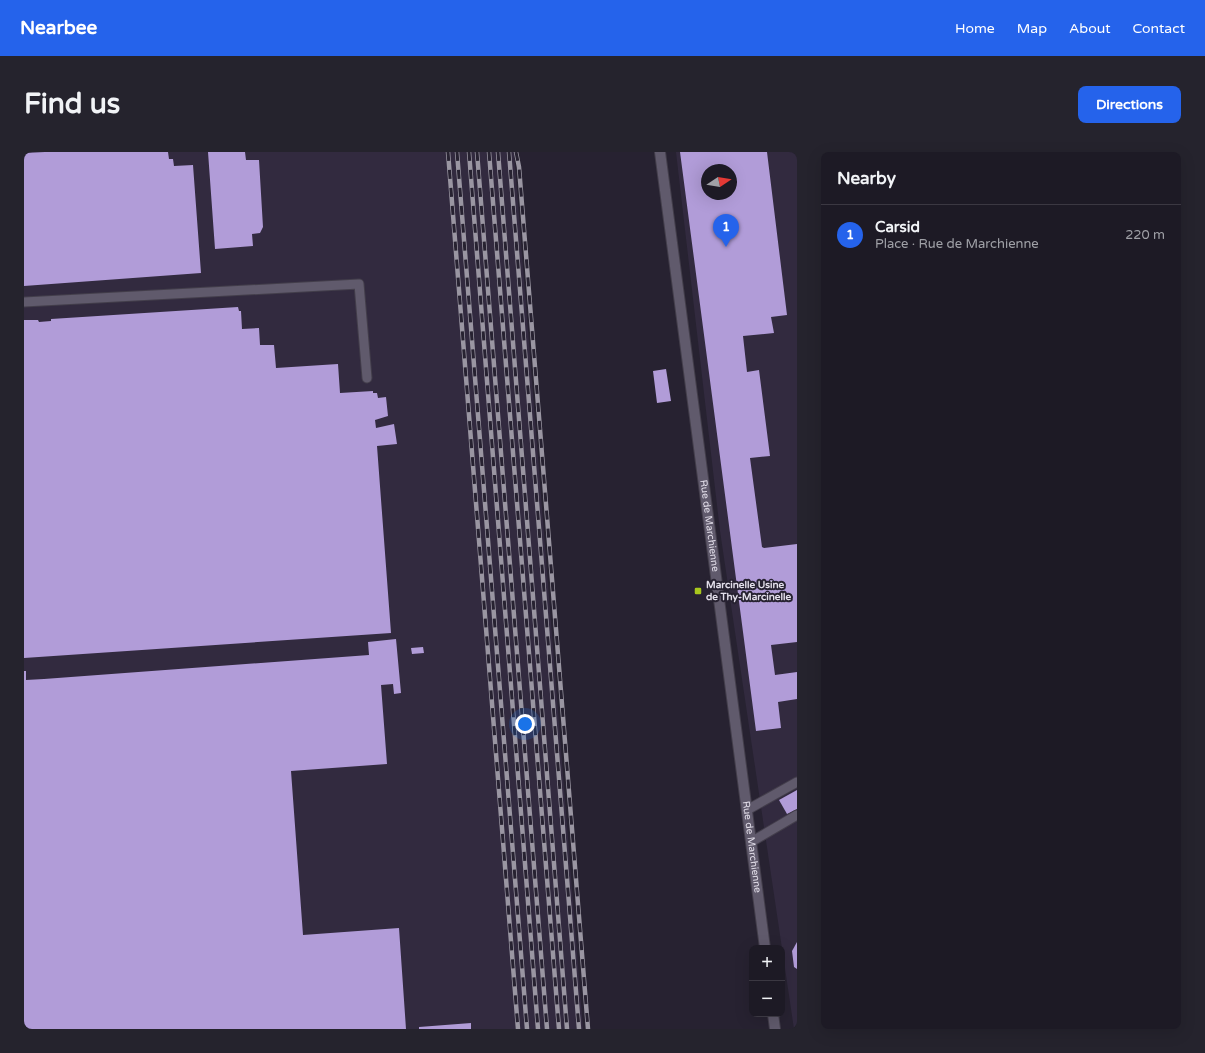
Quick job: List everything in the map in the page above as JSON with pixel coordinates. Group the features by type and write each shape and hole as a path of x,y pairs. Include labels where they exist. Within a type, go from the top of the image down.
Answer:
{"main road":[{"name":"Rue de Marchienne","path":"660,152 765,945"},
{"path":"773,1017 775,1029"}],"lane":[{"path":"24,302 359,284 367,378"},
{"path":"747,810 797,782"},
{"path":"751,842 797,815"}],"shaded area":[{"path":"24,152 514,152 583,1029 24,1029"},
{"path":"676,152 797,152 797,1029 794,1029 785,968 785,945 782,945 720,531"}],"building":[{"path":"168,152 169,159 173,159 174,166 193,165 201,273 24,286 24,153"},
{"path":"208,152 245,152 246,160 259,160 263,227 260,233 252,234 253,246 215,249"},
{"path":"680,152 767,152 787,315 771,317 774,333 743,336 747,372 759,370 770,456 750,458 762,547 797,544 797,642 771,645 775,675 797,672 797,699 778,702 781,728 756,731"},
{"path":"238,307 239,311 241,311 242,329 259,328 260,345 274,345 276,368 338,364 340,393 373,391 373,393 377,393 378,398 386,397 388,416 375,420 376,428 394,424 397,444 377,446 391,633 24,658 24,320 38,320 39,322 51,321 51,319"},
{"path":"666,369 671,401 657,403 653,371"},
{"path":"396,639 401,693 394,694 393,684 381,685 387,764 291,771 303,935 399,928 406,1029 24,1029 24,671 26,671 26,680 369,655 368,642"},
{"path":"423,647 424,653 412,654 411,648"},
{"path":"797,790 797,809 787,814 779,800"},
{"path":"797,942 797,969 794,967 792,951"},
{"path":"471,1023 471,1029 419,1029 419,1027"}],"railway":[{"path":"448,152 518,1029"},
{"path":"457,152 527,1029"},
{"path":"469,152 538,1029"},
{"path":"477,152 547,1029"},
{"path":"489,152 559,1029"},
{"path":"498,152 567,1029"},
{"path":"509,152 579,1029"},
{"path":"516,152 519,167 588,1029"}],"place":[{"name":"Carsid","path":"726,247"},
{"name":"Marcinelle Usine de Thy-Marcinelle","path":"698,591"}]}
